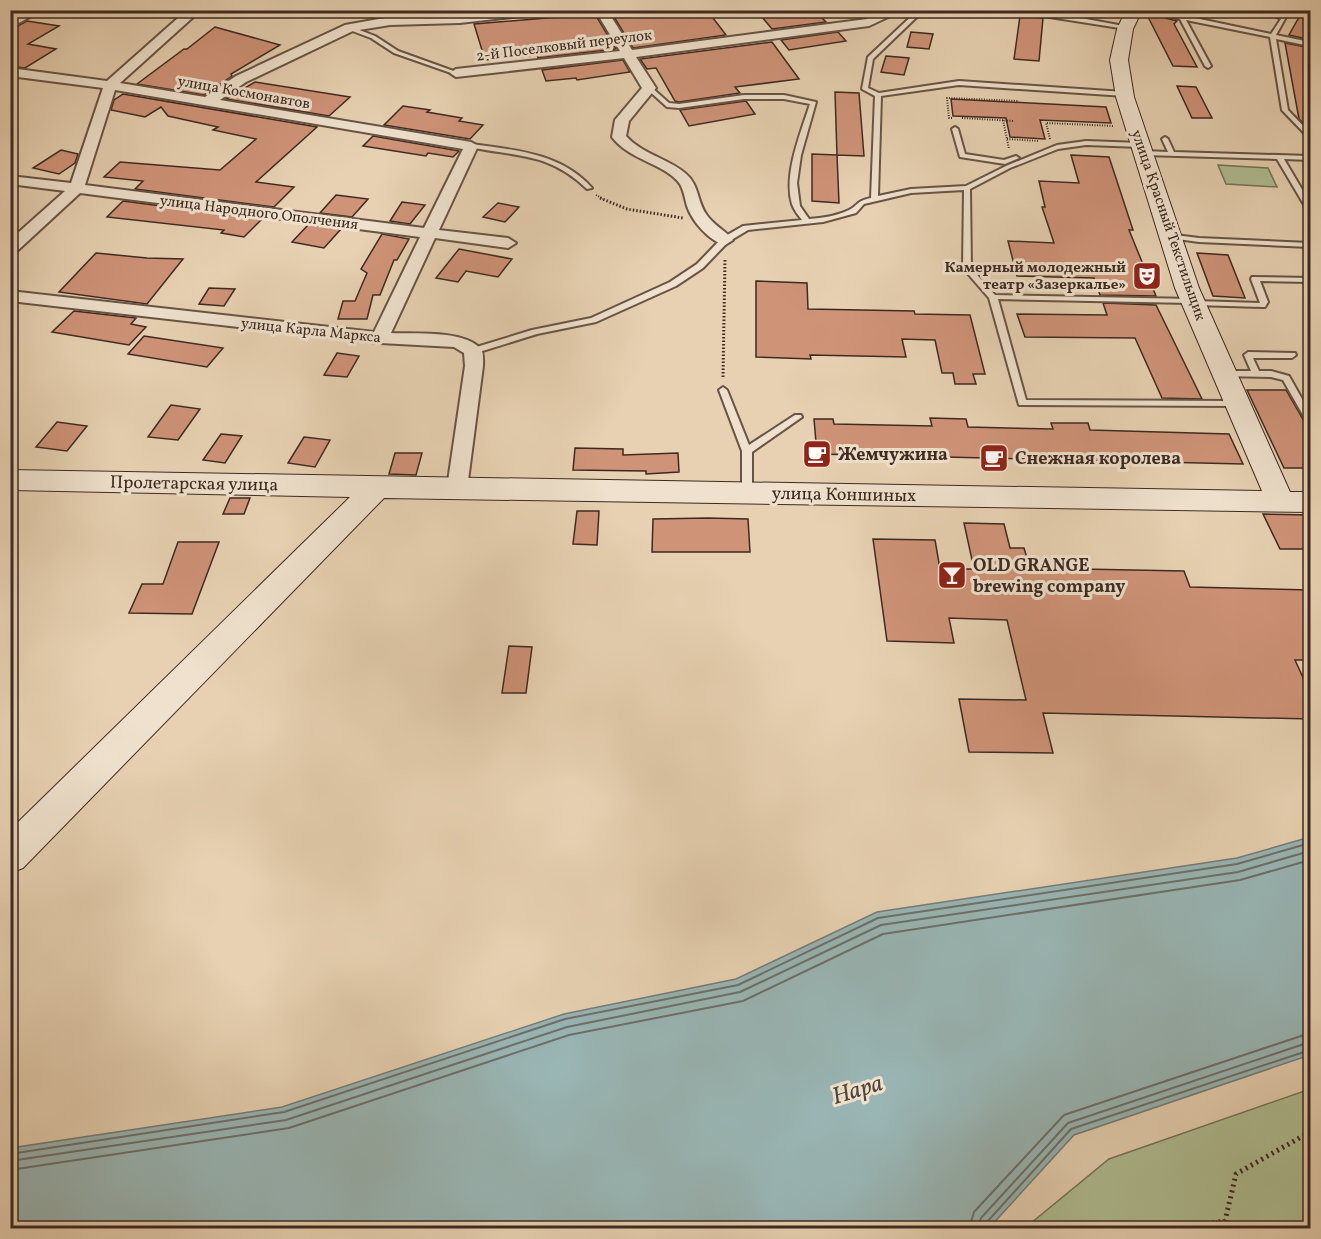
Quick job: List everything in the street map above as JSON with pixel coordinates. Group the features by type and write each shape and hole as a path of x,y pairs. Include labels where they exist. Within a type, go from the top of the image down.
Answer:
{"street":[{"path":"10,25 36,10"},
{"path":"10,249 77,188 110,86 195,10"},
{"path":"207,102 241,80 349,28 364,24 441,15 478,18 539,10"},
{"path":"601,10 649,88 622,120 619,137 624,144 651,162 683,178 692,190 696,210 701,220 725,240"},
{"name":"2-й Поселковый переулок","path":"456,73 630,54 869,21 882,16 879,10"},
{"name":"улица Красный Текстильщик","path":"1130,19 1119,60 1125,94 1142,149 1193,302 1280,501"},
{"name":"улица Космонавтов","path":"10,72 110,86 471,147"},
{"path":"380,338 471,147"},
{"name":"улица Народного Ополчения","path":"10,180 508,243"},
{"name":"улица Карла Маркса","path":"10,296 380,338 458,342 473,351"},
{"path":"457,488 474,366 473,351"},
{"name":"Пролетарская улица","path":"10,480 377,488"},
{"path":"10,856 377,488"},
{"name":"улица Коншиных","path":"377,488 1311,502"}],"lane":[{"path":"922,10 870,58 865,89 878,95 959,83 1125,94"},
{"path":"1007,10 1130,19"},
{"path":"1148,10 1311,44"},
{"path":"1264,10 1284,18 1273,36 1285,110 1311,136"},
{"path":"1185,17 1194,12"},
{"path":"1185,17 1208,66"},
{"path":"349,28 373,37 396,52 456,73"},
{"path":"649,88 668,105 679,106 744,97 784,96 814,103 797,162 793,193 797,208 807,222"},
{"path":"874,200 878,95"},
{"path":"955,129 962,156 1005,162 1011,158 1028,158"},
{"path":"1165,139 1172,154"},
{"path":"473,351 535,332 593,320 673,284 700,266 725,240 746,228 807,222 853,211 862,202 910,191 967,188 1028,158 1067,146 1086,143 1172,154 1311,158"},
{"path":"471,147 535,156 559,164 575,172 589,188"},
{"path":"1280,158 1311,208"},
{"path":"967,188 967,268 993,297 1022,403 1238,404"},
{"path":"1170,236 1199,240 1311,245"},
{"path":"993,297 1262,305 1264,302 1255,279 1311,280"},
{"path":"1256,374 1248,355 1292,355"},
{"path":"1224,374 1280,375 1286,378 1311,420"},
{"path":"723,390 747,451 747,492"},
{"path":"747,451 798,417"}],"path":[{"path":"1014,121 949,118 947,98 1021,103"},
{"path":"1003,120 1011,158"},
{"path":"1050,141 1046,123 1117,126"},
{"path":"1007,139 1040,141"},
{"path":"589,188 598,197 649,215 701,220"},
{"path":"723,390 725,240"},
{"path":"1183,1228 1225,1221 1236,1174 1311,1132"}],"green space":[{"path":"1218,165 1268,168 1277,187 1226,184"},
{"path":"1310,1089 1310,1228 1025,1228 1109,1159"}],"water":[{"name":"Нара","path":"1310,837 1310,1055 1074,1135 989,1228 11,1228 11,1148 282,1107 564,1014 736,979 877,912 1237,858"}],"building":[{"path":"707,10 726,35 633,48 611,12"},
{"path":"814,10 826,22 772,29 757,11"},
{"path":"1303,10 1311,10 1311,40 1289,35"},
{"path":"1146,13 1177,21 1174,24 1197,67 1173,66"},
{"path":"595,14 616,49 538,58 537,55 485,60 474,24"},
{"path":"1020,16 1043,18 1039,61 1014,59"},
{"path":"27,21 59,26 28,44 56,49 25,68 10,66 10,30"},
{"path":"215,27 280,45 231,74 232,76 204,95 137,84 187,49"},
{"path":"838,32 846,41 789,50 781,40"},
{"path":"911,32 933,34 929,49 907,47"},
{"path":"772,42 799,79 735,87 740,93 679,102 675,101 656,68 647,69 640,59"},
{"path":"1285,43 1311,48 1311,130 1299,119"},
{"path":"886,56 909,58 904,75 881,72"},
{"path":"623,60 630,72 577,80 576,78 546,81 542,70"},
{"path":"255,82 350,97 329,116 226,99"},
{"path":"1177,86 1196,87 1212,118 1192,118"},
{"path":"835,92 859,93 864,156 837,155"},
{"path":"123,94 317,127 256,182 294,187 274,207 135,189 143,181 104,177 120,162 220,170 256,139 213,130 218,127 168,116 161,107 145,117 111,110 114,100"},
{"path":"951,99 1106,107 1111,123 1040,120 1045,139 1010,137 1006,118 953,116"},
{"path":"746,101 755,114 689,126 680,110"},
{"path":"403,106 430,110 427,112 462,118 459,121 483,125 470,139 384,125"},
{"path":"373,136 459,151 453,157 428,153 426,156 363,146"},
{"path":"61,150 78,154 75,163 59,174 33,168"},
{"path":"812,154 837,155 839,203 812,201"},
{"path":"1071,155 1109,157 1133,230 1129,230 1156,296 1100,295 1094,278 1017,276 1008,241 1054,243 1042,207 1045,207 1039,181 1079,183"},
{"path":"336,195 368,199 352,217 320,213"},
{"path":"123,201 262,219 244,237 221,233 224,230 107,217"},
{"path":"402,202 425,205 410,224 390,221"},
{"path":"498,203 519,207 505,222 483,217"},
{"path":"308,225 341,229 324,248 292,242"},
{"path":"382,234 409,239 397,260 394,260 380,295 373,295 367,319 338,319 343,301 355,301 367,273 361,269"},
{"path":"459,249 512,259 498,277 466,271 458,282 436,278"},
{"path":"96,253 183,259 147,304 59,292"},
{"path":"1197,253 1228,255 1245,298 1213,296"},
{"path":"756,281 807,283 808,309 914,311 915,314 970,315 985,374 973,374 976,384 955,384 953,373 942,373 935,340 902,339 906,357 810,355 811,359 756,357"},
{"path":"209,288 235,289 224,306 199,304"},
{"path":"1103,303 1156,305 1202,399 1162,398 1135,338 1025,337 1017,314 1107,315"},
{"path":"74,311 136,318 131,324 146,327 129,345 52,332"},
{"path":"144,336 223,348 207,367 128,354"},
{"path":"337,353 359,356 347,377 324,375"},
{"path":"1247,390 1286,390 1305,423 1311,425 1311,468 1284,468"},
{"path":"171,405 200,409 178,440 148,437"},
{"path":"930,418 966,419 968,427 1053,429 1051,423 1088,423 1090,430 1229,434 1243,464 817,454 814,419 833,419 834,424 932,426"},
{"path":"57,422 87,426 67,451 36,447"},
{"path":"221,434 242,436 225,463 203,460"},
{"path":"304,437 330,440 315,467 288,463"},
{"path":"575,448 623,449 623,455 678,453 679,472 646,474 646,471 573,470"},
{"path":"395,453 422,453 416,475 389,474"},
{"path":"230,498 250,498 244,514 223,514"},
{"path":"577,511 599,511 597,545 573,544"},
{"path":"1263,514 1311,515 1311,549 1280,549"},
{"path":"653,519 748,519 750,552 652,552"},
{"path":"964,523 1004,524 1010,548 1024,548 1030,568 1184,571 1190,587 1311,590 1311,660 1295,660 1311,695 1311,719 1043,713 1053,753 969,752 959,699 1026,700 1007,620 949,618 954,643 887,641 873,539 935,540 940,569 974,569"},
{"path":"178,542 219,542 192,614 129,613 142,584 163,584"},
{"path":"509,646 532,647 526,693 502,693"}],"place":[{"name":"Камерный молодежный театр «Зазеркалье»","path":"1147,276"},
{"name":"Жемчужина","path":"817,454"},
{"name":"Снежная королева","path":"994,458"},
{"name":"OLD GRANGE brewing company","path":"952,575"}]}
